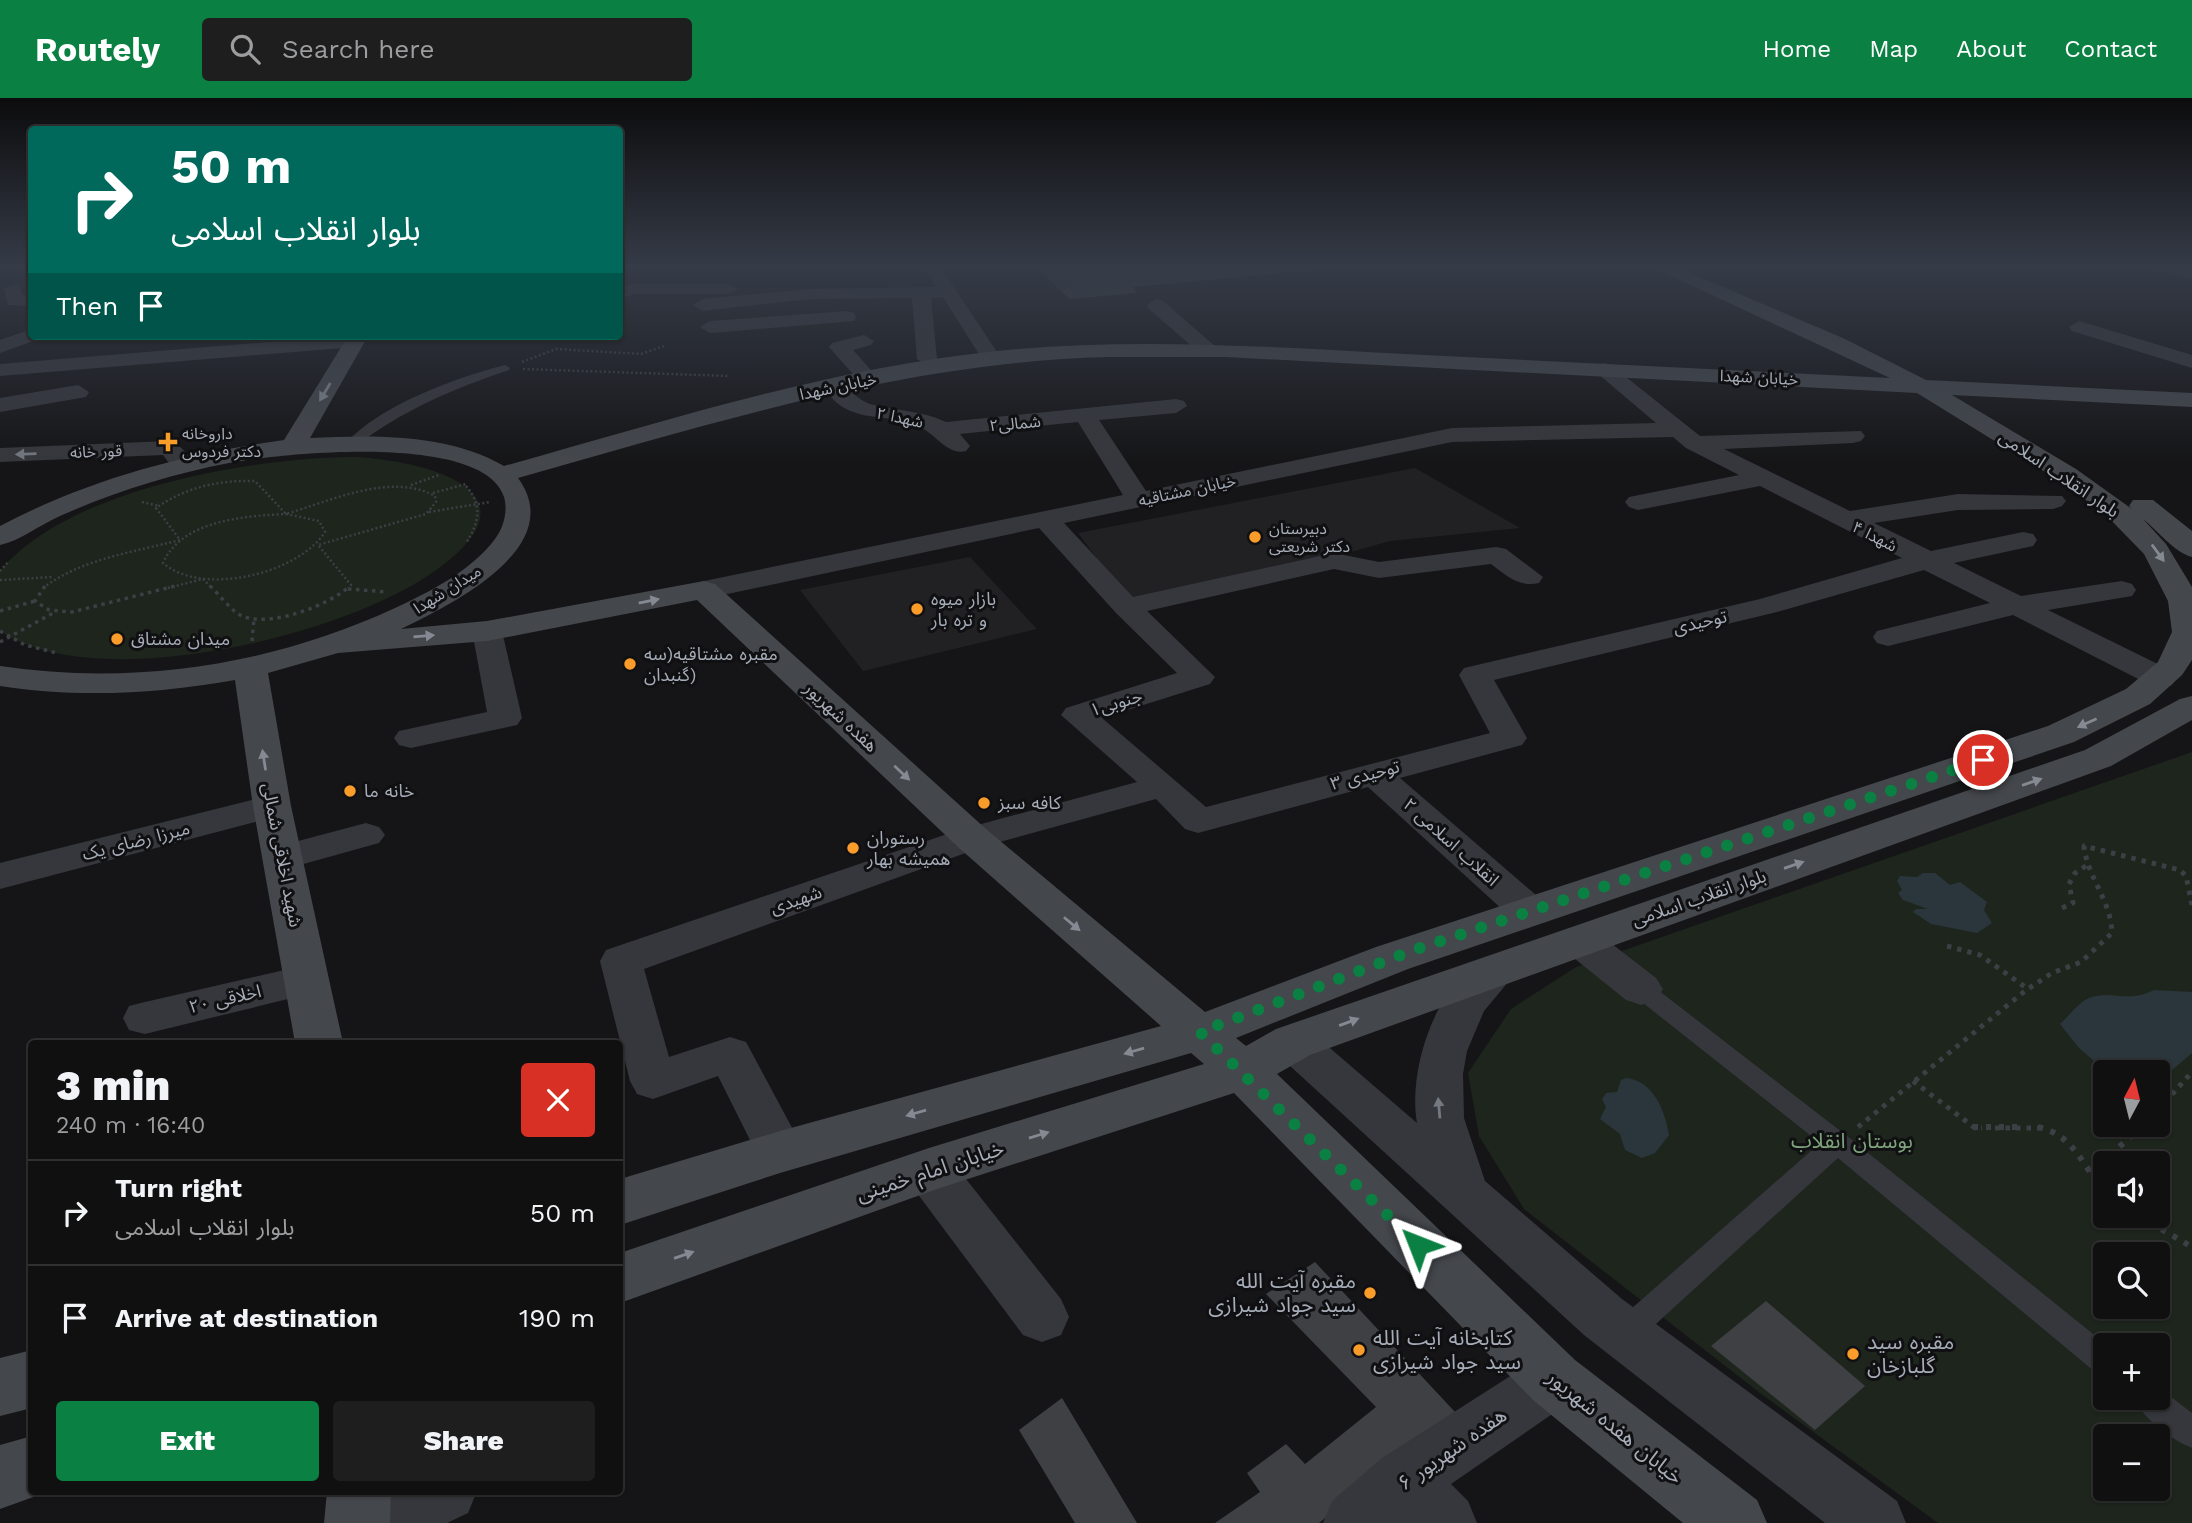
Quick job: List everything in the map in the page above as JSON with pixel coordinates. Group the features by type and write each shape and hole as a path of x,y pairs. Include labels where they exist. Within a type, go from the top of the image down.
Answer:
{"main road":[{"name":"بلوار انقلاب اسلامی","path":"1809,332 1850,358 1933,386 2005,429 2099,477 2187,536"},
{"path":"292,447 355,340"},
{"name":"خیابان شهدا","path":"500,475 833,385 991,358 1082,350 1209,351 1808,380 1850,358"},
{"path":"1850,358 2011,390"},
{"path":"1808,380 2005,429 2006,410 2012,401 2036,395 2087,394"},
{"path":"1933,386 2192,400"},
{"name":"بلوار انقلاب اسلامی","path":"1200,1032 1392,958 2061,734 2129,701 2161,678 2174,664 2189,630 2177,583 2160,551 2130,521 2005,429"},
{"path":"5,540 93,493 184,466 342,437 438,451 476,462 500,475 517,498"},
{"name":"میدان شهدا","path":"0,676 44,683 121,684 251,651 332,644 404,615 467,580 500,550 511,536 517,522 517,498"},
{"path":"332,644 487,631 704,590"},
{"name":"هفده شهریور","path":"704,590 972,838 1200,1032"},
{"name":"شهید اخلاقی شمالی","path":"251,651 272,807 318,1040"},
{"name":"بلوار انقلاب اسلامی","path":"1243,1071 1293,1042 2098,758 2192,706"},
{"path":"623,1201 780,1152 1200,1032"},
{"name":"خیابان هفده شهریور","path":"1200,1032 1243,1071 1554,1380 1734,1523"},
{"name":"خیابان امام خمینی","path":"623,1277 929,1170 1243,1071"},
{"path":"0,1387 28,1379"},
{"path":"0,1477 28,1468"},
{"path":"357,1523 359,1495"}],"street":[{"path":"919,332 927,359"},
{"path":"974,332 991,358"},
{"path":"1187,332 1209,351"},
{"path":"2094,332 2192,362"},
{"path":"0,347 28,336"},
{"path":"0,370 344,340"},
{"path":"864,341 839,347 868,379"},
{"name":"شهدا ۴","path":"1604,369 1684,436 1924,561 2161,678"},
{"path":"0,405 78,392"},
{"name":"شهدا ۲","path":"838,392 861,409 917,417 950,438"},
{"name":"شمالی۲","path":"950,438 1177,406"},
{"path":"1086,417 1139,500"},
{"name":"خیابان مشتاقیه","path":"704,590 1452,435 1853,436"},
{"name":"قور خانه","path":"0,455 169,448 184,466"},
{"path":"1638,502 1762,478"},
{"path":"1844,520 1958,502 2053,501"},
{"name":"جنوبی۱","path":"1046,520 1126,607 1199,677 1078,715 1163,786"},
{"name":"توحیدی","path":"1475,675 1767,606 1924,561 2023,540"},
{"path":"1126,607 1334,561 1378,570 1496,555 1529,577"},
{"path":"1888,638 2014,606 2122,590"},
{"path":"411,738 505,718 487,631"},
{"name":"توحیدی ۳","path":"1163,786 1198,821 1510,738 1475,675"},
{"name":"انقلاب اسلامی ۲","path":"1373,773 1529,911"},
{"path":"972,838 1163,786"},
{"name":"میرزا رضای یک","path":"0,876 272,807"},
{"path":"282,858 366,835"},
{"name":"شهیدی","path":"780,1152 730,1054 653,1081 621,961 972,838"},
{"path":"1579,940 1641,989"},
{"path":"1466,1196 1445,1150 1438,1076 1466,1003 1498,969"},
{"name":"اخلاقی ۲۰","path":"145,1018 306,980"},
{"path":"1293,1042 1625,1334 1875,1523"},
{"path":"929,1170 1042,1317"},
{"name":"هفده شهریور ۶","path":"1354,1523 1404,1480 1554,1380"},
{"path":"1404,1480 1446,1523"},
{"path":"382,1523 438,1495"}],"lane":[{"path":"342,437 443,388 505,368"},
{"path":"1641,989 1838,1143 2093,1352"},
{"path":"1625,1334 1838,1143"},
{"path":"2164,1410 2192,1433"}],"path":[{"path":"505,368 556,349 641,354 664,346"},
{"path":"505,368 729,376"},
{"path":"438,470 445,473"},
{"path":"459,480 471,490 478,504 477,524 464,546"},
{"path":"35,601 40,607 72,612 203,579 260,572 295,560 318,545 324,538 324,526 310,517 286,514 255,481 201,487 177,495 156,508 180,540"},
{"path":"0,580 54,577 180,540 206,528 238,519 286,514 402,485 433,493 436,502 428,512"},
{"path":"318,545 428,512 517,498"},
{"path":"0,571 5,540"},
{"path":"180,540 164,556 166,569 187,578 203,579 242,617 274,617 304,610 336,597 351,585 318,545"},
{"path":"35,601 38,590 54,577"},
{"path":"387,598 399,592"},
{"path":"0,611 35,601"},
{"path":"0,642 55,611"},
{"path":"0,631 44,650 67,655"},
{"path":"1838,1143 2028,989 2053,973 2081,962 2112,933 2113,914 2089,864 2084,846 2180,870 2186,876 2192,905"},
{"path":"2062,908 2073,903 2069,884 2075,873 2089,864"},
{"path":"1947,946 1962,947 1982,955 2028,989"},
{"path":"2170,1097 2192,1072"},
{"path":"1913,1081 1975,1128 1986,1130 2028,1124 2048,1130 2071,1144 2093,1175"},
{"path":"2091,1172 2129,1138"},
{"path":"2160,1228 2192,1247"}],"shaded area":[{"name":"دبیرستان دکتر شریعتی","path":"1415,468 1520,528 1390,541 1330,558 1129,602 1078,533"},
{"name":"بازار میوه و تره بار","path":"970,557 1037,629 863,671 800,590"},
{"path":"1923,873 1935,873 1950,885 1960,882 1987,902 1984,910 1992,923 1977,933 1931,924 1913,912 1916,909 1928,909 1903,900 1898,893 1902,890 1897,881 1900,876 1917,877"},
{"path":"2154,990 2192,992 2192,1053 2172,1070 2170,1076 2170,1060 2093,1060 2079,1048 2060,1024 2089,998 2144,994"},
{"path":"1621,1080 1636,1080 1651,1091 1665,1116 1669,1135 1655,1153 1642,1158 1625,1150 1620,1134 1600,1119 1606,1107 1602,1099 1606,1093 1617,1092"}],"green space":[{"path":"356,457 413,465 440,473 463,485 477,500 480,518 468,541 439,568 399,593 347,615 287,635 223,649 159,658 97,658 43,650 0,631 0,571 31,542 70,518 116,498 217,471 314,458"},
{"name":"بوستان انقلاب","path":"2192,752 2192,1523 1938,1523 1760,1393 1524,1209 1479,1136 1468,1073 1511,1009 1576,967"}],"building":[{"name":"کتابخانه آیت الله سید جواد شیرازی","path":"1315,1262 1455,1412 1319,1523 1215,1523 1260,1492 1247,1473 1286,1444 1305,1464 1376,1407 1266,1294"},
{"path":"1766,1301 1865,1386 1815,1430 1711,1346"},
{"path":"1062,1398 1137,1523 1075,1523 1019,1430"}],"place":[{"name":"داروخانه دکتر فردوس","path":"168,442"},
{"name":"دبیرستان دکتر شریعتی","path":"1255,537"},
{"name":"بازار میوه و تره بار","path":"917,609"},
{"name":"ميدان مشتاق","path":"117,639"},
{"name":"مقبره مشتاقیه(سه گنبدان)","path":"630,664"},
{"name":"خانه ما","path":"350,791"},
{"name":"کافه سبز","path":"984,803"},
{"name":"رستوران همیشه بهار","path":"853,848"},
{"name":"مقبره آیت الله سید جواد شیرازی","path":"1370,1293"},
{"name":"کتابخانه آیت الله سید جواد شیرازی","path":"1359,1350"},
{"name":"مقبره سید گلبازخان","path":"1853,1354"}],"route":[{"path":"1418,1245 1243,1071 1200,1032 1414,950 1983,760"}]}
